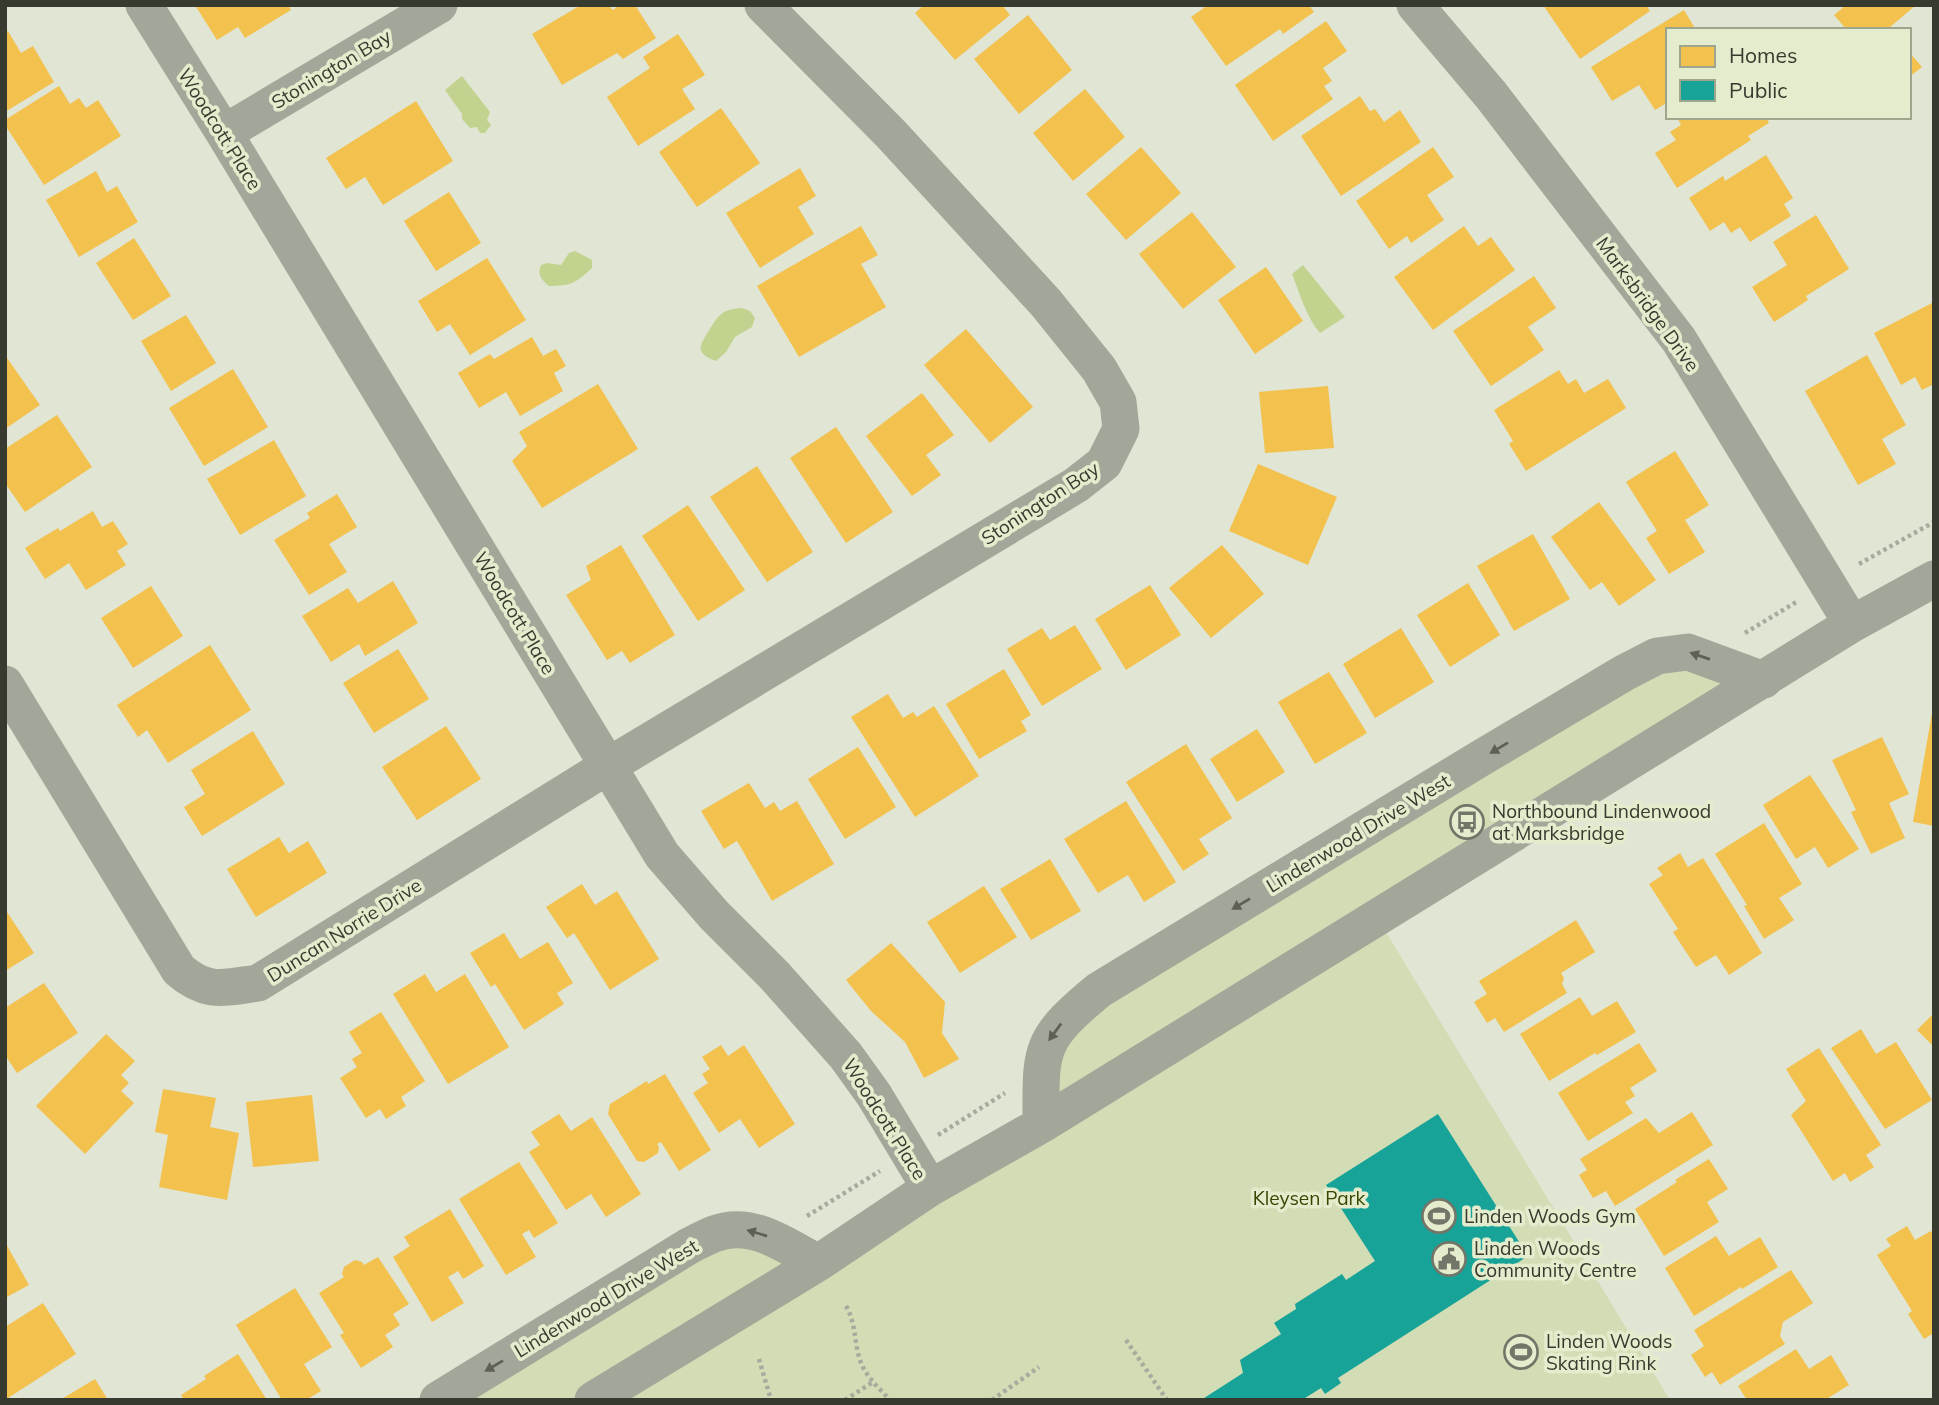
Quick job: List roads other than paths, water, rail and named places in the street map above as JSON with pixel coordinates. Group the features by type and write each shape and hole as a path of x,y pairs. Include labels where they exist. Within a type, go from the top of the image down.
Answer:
{"street":[{"name":"Woodcott Place","path":"144,5 662,855 714,915 775,976 846,1056 874,1095 930,1188"},
{"name":"Stonington Bay","path":"224,133 439,5"},
{"name":"Stonington Bay","path":"608,766 1076,485 1104,463 1121,429 1118,402 1099,369 1046,303 891,134 763,5"},
{"name":"Marksbridge Drive","path":"1415,5 1491,95 1678,340 1852,624"},
{"path":"593,1400 818,1263 930,1188 1041,1125 1852,624 1934,579"},
{"name":"Lindenwood Drive West","path":"1041,1125 1041,1065 1045,1046 1074,1011 1111,983 1493,751 1657,656 1688,652 1764,680"},
{"name":"Duncan Norrie Drive","path":"5,684 179,970 195,984 222,989 258,983 608,766"},
{"name":"Lindenwood Drive West","path":"438,1400 689,1246 716,1233 747,1230 771,1238 818,1263"}],"place":[{"name":"Northbound Lindenwood at Marksbridge","path":"1467,822"},
{"name":"Linden Woods Gym","path":"1439,1216"},
{"name":"Linden Woods Community Centre","path":"1449,1259"},
{"name":"Linden Woods Skating Rink","path":"1521,1352"}],"park label":[{"name":"Kleysen Park","path":"1309,1198"}]}
